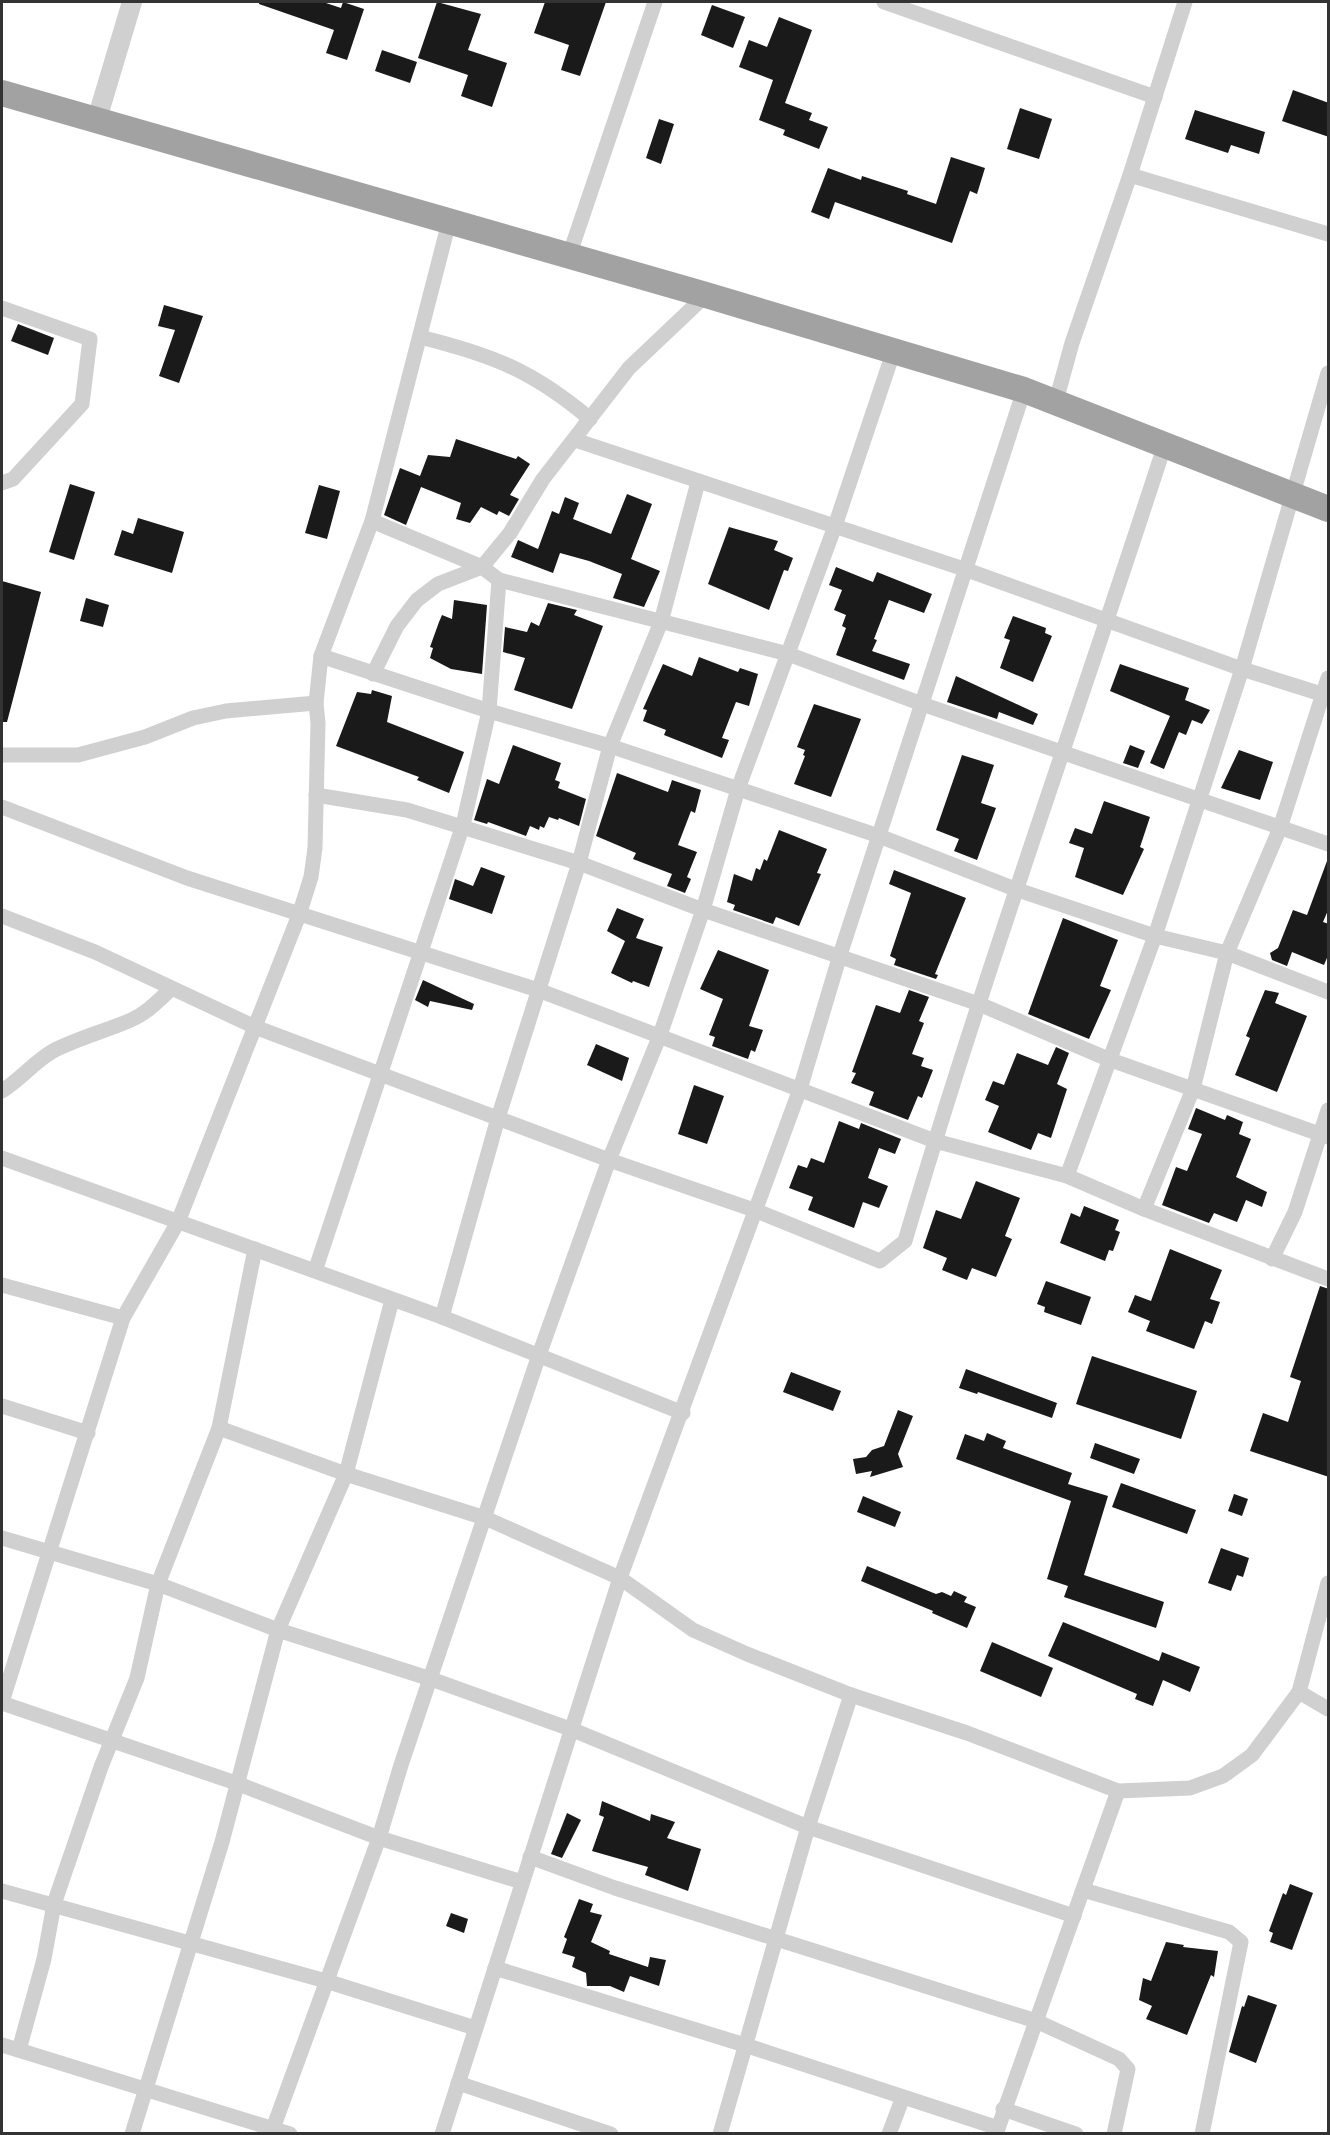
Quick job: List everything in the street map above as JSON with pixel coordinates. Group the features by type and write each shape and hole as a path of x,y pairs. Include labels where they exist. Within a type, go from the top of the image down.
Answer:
{"highway":[{"path":"2,93 706,295 1024,390 1329,509"}],"street":[{"path":"97,120 132,2"},
{"path":"569,256 654,2"},
{"path":"884,2 1155,97"},
{"path":"1056,401 1072,344 1130,175 1185,2"},
{"path":"1130,175 1329,234"},
{"path":"449,222 372,521 321,656 315,703 318,723 314,857 299,915 178,1222 123,1318 2,1702 236,1783 379,1838 522,1882"},
{"path":"373,674 397,626 417,600 438,584 482,567 510,533 543,480 629,368 706,295"},
{"path":"2,308 90,339 82,404 13,479 2,483"},
{"path":"420,337 477,351 520,369 564,397 590,419"},
{"path":"272,2131 379,1838 539,1355 609,1160 660,1035 703,910 738,789 835,526 894,350"},
{"path":"1067,1176 1155,936 1242,669 1329,373"},
{"path":"442,2133 620,1578 800,1089 840,955 1024,390"},
{"path":"575,440 967,570 1242,669 1326,695"},
{"path":"2,916 95,952 255,1027 609,1160 756,1211 880,1261 905,1241 934,1141 1014,889 1063,753 1165,444"},
{"path":"442,1317 498,1118 579,863 610,746 661,622 698,482"},
{"path":"372,521 482,567 499,580 788,654 922,704 1329,844"},
{"path":"315,1271 378,1074 463,825 489,711 499,580"},
{"path":"321,656 489,711 610,746 879,836 1014,889 1155,936 1227,953 1329,992"},
{"path":"1144,1209 1193,1089 1227,953 1280,828 1326,695 1329,678"},
{"path":"2,756 78,755 145,737 193,718 226,711 315,703"},
{"path":"316,795 407,810 463,825 579,863 703,910 979,1004 1108,1059 1324,1136"},
{"path":"2,807 187,878 538,990 934,1141 1067,1176 1272,1260 1329,1279"},
{"path":"2,1090 54,1051 132,1019 153,1006 171,988"},
{"path":"1272,1260 1295,1212 1324,1136 1329,1110"},
{"path":"2,1158 442,1317 682,1413"},
{"path":"19,2050 44,1959 54,1904 111,1740 137,1678 158,1584 219,1428 255,1249"},
{"path":"2,1284 123,1318"},
{"path":"132,2133 222,1842 278,1630 346,1474 392,1300"},
{"path":"2,1406 88,1433"},
{"path":"219,1428 346,1474 485,1518 620,1578 693,1630 851,1695 967,1733 1118,1791 1190,1788 1223,1776 1252,1755 1299,1692 1329,1583"},
{"path":"2,1538 158,1584 278,1630 431,1679 573,1730 808,1827 1074,1916"},
{"path":"1299,1692 1329,1709"},
{"path":"720,2133 808,1827 851,1695"},
{"path":"495,1968 745,2045 903,2097 997,2131 1118,1791"},
{"path":"530,1857 615,1887 1036,2021 1125,2063 1128,2070 1114,2133"},
{"path":"1083,1890 1229,1932 1241,1942 1202,2133"},
{"path":"2,1891 326,1982 475,2028"},
{"path":"2,2045 272,2131 290,2133"},
{"path":"458,2083 611,2133"},
{"path":"889,2133 903,2097"},
{"path":"1003,2109 1076,2133"}],"building":[{"path":"259,2 323,2 341,8 343,2 364,9 347,60 326,53 334,30 259,4"},
{"path":"437,2 481,14 468,50 507,63 492,107 461,96 468,75 418,58"},
{"path":"545,2 606,2 580,76 561,70 569,45 534,33"},
{"path":"712,5 745,17 733,48 701,35"},
{"path":"779,17 812,30 785,103 812,113 809,120 828,127 819,149 783,135 785,130 759,120 773,80 739,67 749,40 767,47"},
{"path":"382,50 417,62 410,83 375,71"},
{"path":"1293,90 1329,103 1329,137 1282,121"},
{"path":"1020,108 1052,119 1039,159 1007,149"},
{"path":"1195,110 1265,132 1259,154 1231,145 1228,153 1185,139"},
{"path":"659,119 674,124 661,164 646,158"},
{"path":"951,157 985,168 977,194 970,191 952,243 835,202 829,219 811,212 828,168 861,180 862,176 908,191 907,194 936,204"},
{"path":"164,305 203,316 179,383 159,376 175,330 158,326"},
{"path":"18,324 54,338 48,355 11,341"},
{"path":"456,439 516,459 518,456 530,464 510,495 519,499 509,516 499,511 497,515 481,507 470,523 456,519 461,503 421,487 406,525 384,515 400,468 420,476 428,455 450,457"},
{"path":"70,484 95,492 74,560 49,552"},
{"path":"319,485 340,491 327,539 305,533"},
{"path":"627,494 652,504 631,559 660,571 644,607 613,598 622,574 589,561 560,553 553,573 511,557 518,540 538,549 552,511 559,514 565,497 579,503 573,519 611,534"},
{"path":"138,518 184,532 172,573 114,555 122,530 133,534"},
{"path":"729,527 778,541 774,550 793,558 788,571 784,570 769,610 708,584"},
{"path":"836,567 873,582 877,572 932,594 924,613 889,600 874,639 877,640 872,651 910,664 904,680 836,655 846,628 842,626 846,615 834,610 842,590 829,585"},
{"path":"2,581 41,592 7,722 2,722"},
{"path":"86,598 109,605 103,627 80,621"},
{"path":"454,600 487,605 482,674 451,669 430,658 433,648 430,647 439,622 442,615 452,619"},
{"path":"548,603 577,610 574,615 603,626 572,709 514,690 525,658 503,652 505,627 527,632 531,622 539,626"},
{"path":"1013,616 1046,628 1045,633 1052,636 1033,682 1000,668 1010,640 1004,638"},
{"path":"699,657 738,672 740,668 758,674 749,706 736,702 722,738 729,740 722,758 664,735 666,730 643,721 647,710 643,709 663,664 692,676"},
{"path":"1120,664 1189,688 1185,700 1210,710 1202,724 1192,720 1186,735 1179,732 1164,769 1150,763 1170,716 1110,691"},
{"path":"956,676 1038,714 1033,725 999,712 997,719 947,702"},
{"path":"372,690 392,696 387,722 464,752 449,793 417,780 419,777 336,746 357,692 371,694"},
{"path":"814,704 861,719 831,797 794,784 805,756 803,755 805,750 797,747"},
{"path":"513,745 561,763 555,780 560,782 558,788 586,799 579,826 559,818 558,820 549,817 544,828 540,826 539,830 530,826 526,836 488,822 487,824 474,820 487,779 499,784"},
{"path":"1130,745 1145,751 1138,768 1123,763"},
{"path":"1239,750 1273,762 1260,800 1221,788"},
{"path":"962,755 994,765 981,803 996,808 977,860 954,851 959,839 936,830"},
{"path":"617,773 668,792 672,780 701,790 695,813 691,811 678,845 697,852 687,877 691,879 685,893 667,886 672,874 633,859 636,853 596,836"},
{"path":"1104,801 1150,817 1140,847 1144,849 1123,895 1075,877 1084,848 1069,843 1075,828 1092,834"},
{"path":"779,830 827,849 817,873 821,874 799,926 776,917 773,924 733,910 735,905 727,902 734,874 752,881 756,868 760,870 764,859 767,861"},
{"path":"1327,861 1329,908 1323,922 1329,924 1329,953 1324,965 1292,952 1287,966 1272,960 1270,953 1278,948 1293,910 1307,915"},
{"path":"481,867 505,876 492,914 449,899 455,879 473,886"},
{"path":"894,870 966,898 935,974 938,975 936,979 894,965 896,959 890,956 911,893 889,884"},
{"path":"617,908 644,919 636,938 663,947 649,987 633,981 632,983 611,973 625,941 607,931"},
{"path":"1063,918 1118,940 1100,986 1111,990 1089,1039 1028,1014"},
{"path":"718,950 769,970 749,1026 763,1030 755,1052 751,1050 748,1059 712,1046 715,1037 709,1035 723,999 700,989"},
{"path":"423,980 474,1004 472,1010 430,1001 428,1007 415,1000"},
{"path":"909,990 929,997 919,1021 924,1023 912,1054 924,1058 921,1066 933,1070 922,1098 918,1096 908,1120 869,1105 874,1092 851,1083 856,1073 852,1072 876,1005 900,1013"},
{"path":"1265,990 1279,993 1275,1003 1307,1016 1277,1092 1235,1075 1250,1038 1246,1036"},
{"path":"596,1044 629,1058 622,1081 587,1065"},
{"path":"1056,1047 1069,1053 1057,1084 1067,1089 1051,1138 1038,1133 1031,1150 988,1132 999,1106 985,1100 993,1081 1004,1085 1017,1053 1048,1065"},
{"path":"694,1085 724,1096 707,1144 678,1134"},
{"path":"1196,1108 1225,1120 1227,1115 1243,1122 1239,1134 1251,1139 1236,1177 1267,1192 1262,1207 1246,1200 1237,1222 1214,1213 1209,1223 1162,1205 1176,1167 1187,1171 1202,1134 1188,1129"},
{"path":"839,1121 859,1129 861,1123 901,1139 895,1154 879,1148 868,1178 888,1186 879,1208 863,1202 854,1228 808,1210 813,1197 789,1188 798,1165 807,1168 811,1158 824,1163"},
{"path":"976,1181 1020,1198 1005,1236 1012,1239 996,1277 972,1268 967,1280 942,1270 947,1258 923,1248 936,1210 961,1219"},
{"path":"1084,1206 1119,1220 1115,1230 1120,1232 1113,1251 1109,1250 1105,1261 1060,1243 1071,1213 1080,1217"},
{"path":"1170,1249 1222,1270 1210,1299 1220,1302 1212,1324 1205,1321 1194,1349 1146,1331 1150,1321 1128,1312 1135,1295 1151,1301"},
{"path":"1046,1281 1091,1297 1081,1325 1044,1312 1045,1307 1037,1304"},
{"path":"1320,1286 1329,1289 1329,1477 1250,1451 1263,1413 1288,1422 1301,1381 1290,1377"},
{"path":"1092,1356 1197,1391 1181,1439 1076,1404"},
{"path":"966,1369 1057,1403 1052,1418 978,1392 977,1394 959,1388"},
{"path":"791,1372 841,1391 833,1411 783,1392"},
{"path":"898,1410 913,1416 898,1454 903,1467 870,1477 872,1471 856,1474 853,1459 866,1457 872,1450 884,1446"},
{"path":"987,1433 1006,1441 1003,1448 1072,1473 1068,1484 1108,1496 1084,1575 1164,1602 1156,1628 1064,1597 1068,1586 1047,1579 1071,1501 956,1459 965,1434 984,1441"},
{"path":"1095,1443 1140,1459 1134,1474 1090,1458"},
{"path":"1121,1483 1196,1510 1187,1534 1112,1507"},
{"path":"1234,1494 1248,1499 1242,1516 1228,1511"},
{"path":"863,1496 901,1512 895,1527 857,1512"},
{"path":"1221,1548 1249,1558 1243,1577 1237,1575 1231,1591 1208,1583"},
{"path":"867,1566 936,1594 942,1592 951,1596 954,1591 967,1597 964,1602 976,1607 967,1628 861,1581"},
{"path":"1063,1622 1159,1661 1162,1652 1200,1667 1190,1692 1163,1680 1153,1706 1135,1699 1137,1694 1048,1656"},
{"path":"992,1642 1053,1668 1041,1697 980,1671"},
{"path":"602,1801 650,1821 651,1814 675,1822 667,1838 701,1849 688,1891 645,1875 648,1867 592,1851 604,1817 599,1815"},
{"path":"567,1813 581,1820 562,1858 551,1854"},
{"path":"1290,1884 1313,1893 1292,1950 1270,1942 1273,1933 1269,1931 1283,1893 1286,1895"},
{"path":"579,1899 593,1904 590,1912 602,1915 591,1942 610,1951 609,1954 648,1967 650,1957 666,1960 659,1986 630,1976 624,1992 610,1986 587,1986 586,1973 572,1967 575,1957 562,1953 567,1939 564,1937"},
{"path":"451,1913 468,1919 464,1933 446,1926"},
{"path":"1166,1942 1184,1945 1183,1947 1218,1951 1214,1977 1211,1975 1187,2035 1146,2019 1152,2006 1139,2000 1143,1978 1151,1981"},
{"path":"1248,1995 1277,2005 1256,2063 1229,2052 1242,2006 1244,2007"}]}
